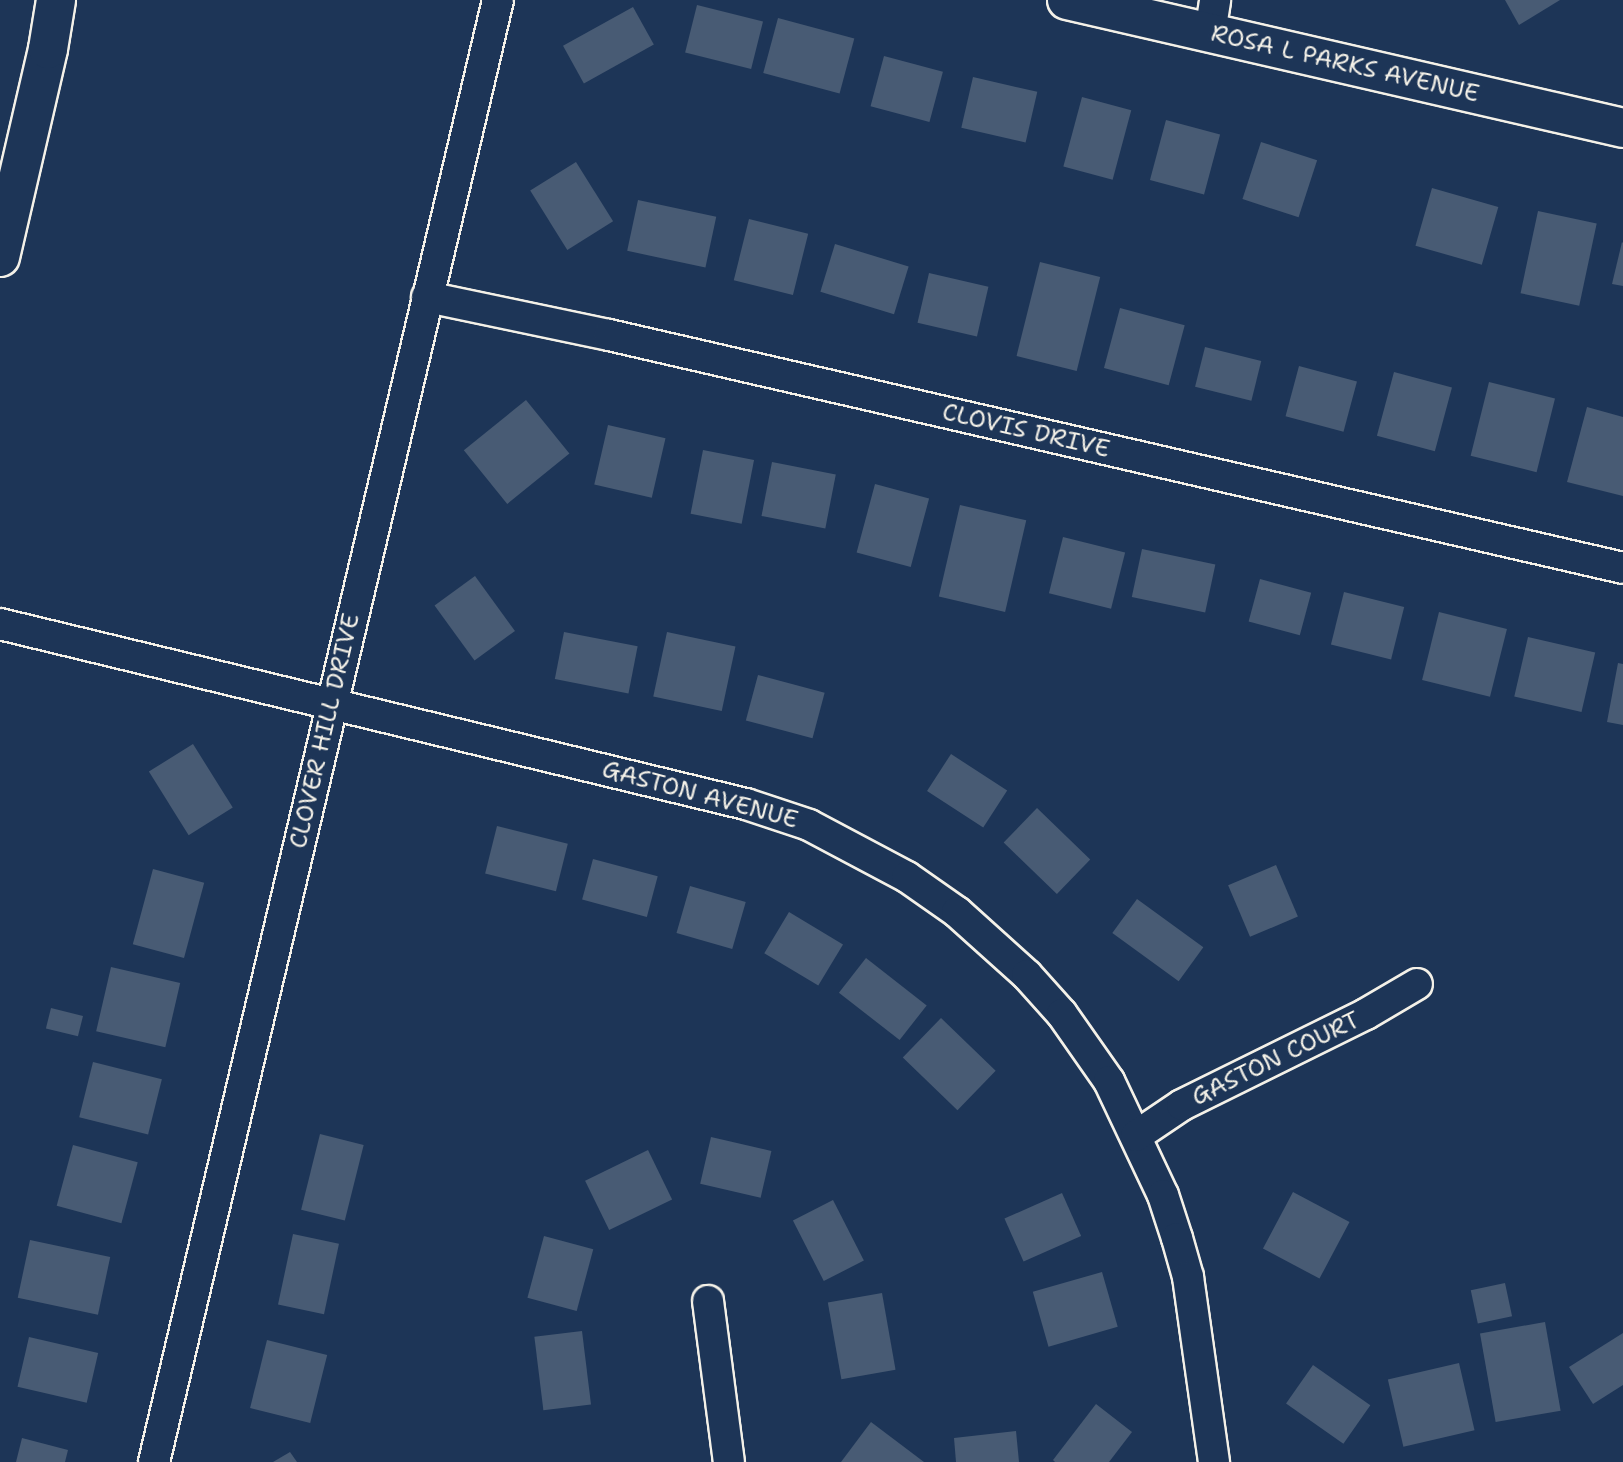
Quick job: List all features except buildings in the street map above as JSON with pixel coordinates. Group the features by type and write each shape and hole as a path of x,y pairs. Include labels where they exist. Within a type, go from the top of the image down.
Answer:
{"street":[{"path":"0,257 48,49 56,0"},
{"name":"CLOVER HILL DRIVE","path":"154,1462 498,0"},
{"name":"ROSA L PARKS AVENUE","path":"1067,0 1212,16 1623,128"},
{"name":"CLOVIS DRIVE","path":"427,297 609,335 1623,568"},
{"name":"GASTON AVENUE","path":"0,624 746,804 809,825 862,851 957,912 1027,975 1093,1056 1136,1136 1163,1195 1188,1277 1214,1462"},
{"name":"GASTON COURT","path":"1136,1136 1182,1105 1366,1014 1417,984"},
{"path":"708,1301 729,1462"}]}
